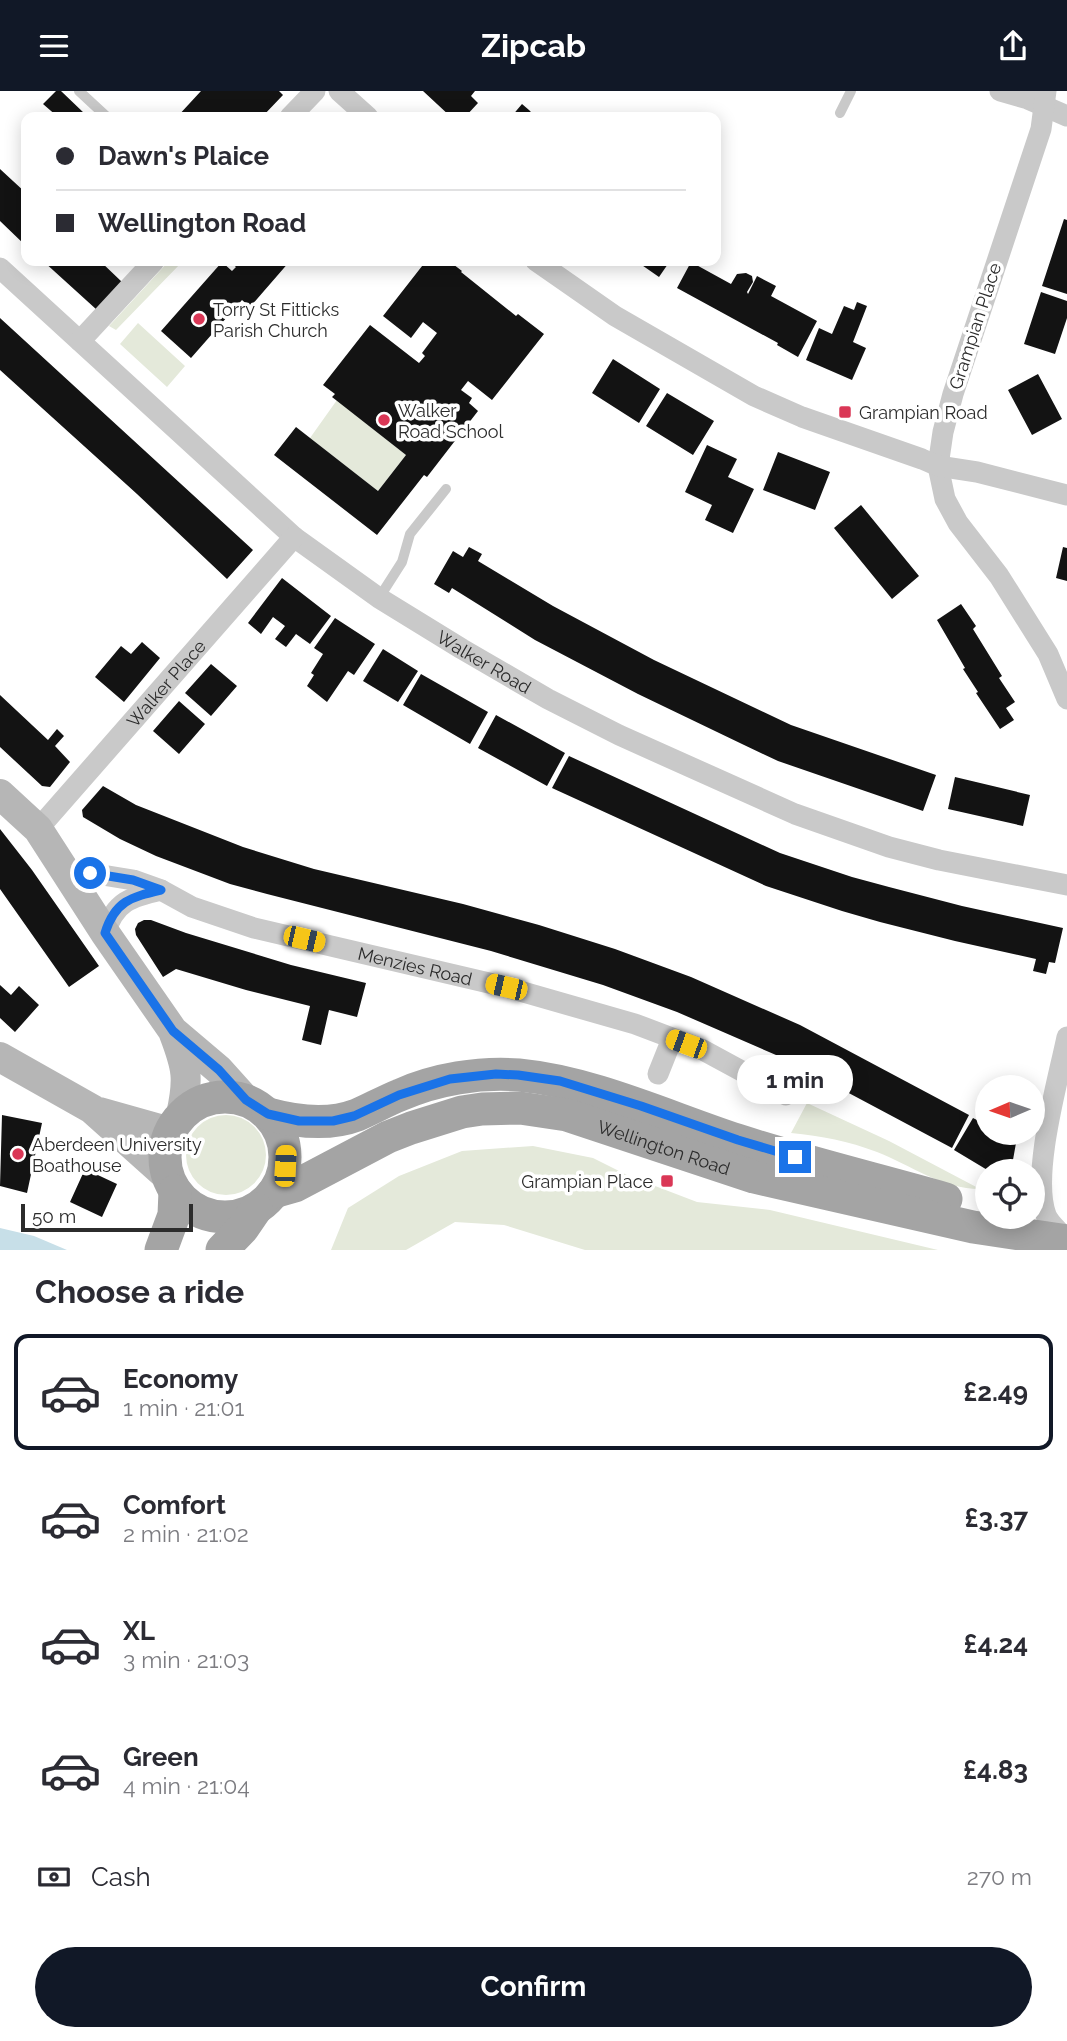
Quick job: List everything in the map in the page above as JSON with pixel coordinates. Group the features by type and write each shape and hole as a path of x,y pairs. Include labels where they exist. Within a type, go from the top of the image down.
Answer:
{"main road":[{"name":"Wellington Road","path":"257,1107 299,1121 333,1121 354,1116 399,1095 450,1079 496,1074 536,1077 560,1081 738,1140 975,1207"},
{"path":"160,1250 174,1215 172,1184 165,1162 166,1147 176,1123 189,1108 221,1096 257,1107 280,1132 286,1152 281,1180 222,1250"},
{"name":"Wellington Road","path":"265,1201 388,1137 411,1128 462,1112 520,1108 566,1115 754,1177 973,1227 1066,1238"},
{"path":"172,1184 187,1204 203,1213 221,1217 239,1216 265,1201"},
{"path":"1041,1229 1066,1238"}],"street":[{"path":"295,112 315,91"},
{"path":"339,91 362,112"},
{"path":"1000,91 1028,99 1045,99 1067,116"},
{"name":"Grampian Place","path":"1045,99 1041,129 953,394 938,466 940,482 951,511 1006,587 1048,654 1067,699"},
{"path":"80,341 149,266"},
{"path":"543,266 615,316 754,395 802,417 938,466 1067,495"},
{"name":"Walker Road","path":"0,268 294,537 379,598 548,699 619,735 783,810 889,847 939,860 1067,885"},
{"name":"Walker Place","path":"38,829 294,537"},
{"path":"0,794 38,829 173,1031 182,1055 187,1087 176,1123 92,1109"},
{"name":"Menzies Road","path":"72,880 90,873 133,880 161,890 192,907 254,927 506,987 635,1024 701,1049 786,1095"},
{"path":"105,933 109,919 123,902 161,890"},
{"path":"173,1031 257,1107"},
{"path":"1040,1159 1067,1037"},
{"path":"658,1074 672,1039"},
{"path":"0,1057 92,1109 172,1184"},
{"path":"1045,1211 1049,1221 1066,1238"}],"lane":[{"path":"79,91 102,112"},
{"path":"840,113 851,91"},
{"path":"379,598 402,562 411,534 446,489"}],"shaded area":[{"path":"164,266 178,266 116,330 109,326"},
{"path":"138,323 185,366 167,387 120,344"},
{"path":"337,400 406,455 378,491 310,438"},
{"path":"807,1103 889,1141 975,1189 940,1181 856,1145 791,1133"},
{"path":"218,1115 234,1115 255,1126 266,1147 266,1163 255,1184 234,1195 218,1195 204,1189 192,1177 186,1163 186,1147 192,1133 204,1121"},
{"path":"533,1146 593,1158 629,1176 697,1202 770,1210 938,1250 585,1250 504,1225 455,1222 406,1250 331,1250 348,1208 399,1176 462,1151"}],"water":[{"path":"0,1228 34,1236 67,1250 0,1250"}],"building":[{"path":"56,91 61,91 83,112 52,112 43,104"},
{"path":"201,91 279,91 283,95 267,112 182,112"},
{"path":"423,91 475,91 471,96 478,103 470,112 446,112"},
{"path":"522,104 531,112 515,112"},
{"path":"0,169 21,188 21,241 0,221"},
{"path":"1064,219 1067,220 1067,294 1042,286"},
{"path":"49,266 105,266 122,282 97,310"},
{"name":"Torry St Fitticks Parish Church","path":"218,266 226,266 232,271 236,267 286,266 250,307 242,300 191,358 161,331"},
{"path":"422,266 456,266 516,316 518,314 544,334 492,400 468,381 461,390 472,398 469,403 478,411 427,477 424,475 377,535 274,455 296,427 378,491 406,455 332,397 335,394 323,385 370,325 419,363 425,356 422,353 437,333 423,322 411,338 383,316"},
{"path":"643,266 667,266 659,277"},
{"path":"689,266 698,266 731,284 737,274 746,273 752,276 753,282 748,294 757,276 776,286 771,296 817,321 798,357 777,345 778,343 677,288"},
{"path":"1041,292 1067,301 1067,318 1055,354 1024,344"},
{"path":"857,302 867,306 853,342 866,348 852,380 806,360 819,328 832,334 844,306 854,310"},
{"path":"0,318 253,550 227,579 0,370"},
{"path":"613,359 660,389 639,423 592,393"},
{"path":"1038,374 1062,419 1032,435 1008,390"},
{"path":"667,393 714,421 693,455 646,426"},
{"path":"707,445 737,459 728,477 754,489 733,533 705,520 712,505 685,492"},
{"path":"778,452 830,472 815,510 763,490"},
{"path":"861,505 919,576 892,599 834,528"},
{"path":"469,547 482,554 478,561 553,606 654,660 791,725 936,775 923,811 778,761 638,694 535,640 452,588 449,593 434,584 453,551 463,557"},
{"path":"1063,547 1067,548 1067,581 1056,578"},
{"path":"282,578 331,616 310,644 296,634 286,647 275,639 285,626 273,617 261,634 248,623"},
{"path":"961,604 976,626 973,629 1015,702 1006,708 1014,720 1000,729 976,693 978,692 937,620"},
{"path":"335,618 375,644 354,675 348,671 327,702 307,686 314,675 311,673 323,654 314,648"},
{"path":"142,642 160,658 124,702 95,677 121,646 131,654"},
{"path":"383,649 418,671 398,702 363,681"},
{"path":"211,664 237,686 211,716 185,693"},
{"path":"421,674 488,712 470,744 403,705"},
{"path":"0,695 48,740 57,729 64,736 55,746 70,762 50,787 42,786 0,747"},
{"path":"179,701 205,724 179,754 153,731"},
{"path":"496,715 565,753 547,786 478,748"},
{"path":"569,756 780,853 889,887 1063,928 1055,963 1049,962 1046,974 1033,971 1036,959 880,922 766,886 552,788"},
{"path":"955,777 1030,795 1023,826 948,809"},
{"path":"103,786 136,805 243,847 314,869 539,925 691,977 800,1025 969,1115 952,1148 783,1058 677,1012 603,985 491,951 230,884 156,856 83,817 82,810"},
{"path":"0,829 99,966 69,987 0,889"},
{"path":"144,920 291,965 366,983 357,1017 329,1010 321,1045 302,1040 310,1006 176,969 163,977 136,935 138,923"},
{"path":"0,985 11,995 19,986 39,1005 15,1032 0,1018"},
{"name":"Aberdeen University Boathouse","path":"2,1115 42,1123 27,1193 0,1186"},
{"path":"973,1118 975,1145 1016,1145 1013,1159 975,1159 975,1163 954,1150"},
{"path":"85,1169 117,1184 102,1217 70,1202"}],"place":[{"name":"Torry St Fitticks Parish Church","path":"199,319"},
{"name":"Grampian Road","path":"845,412"},
{"name":"Walker Road School","path":"384,420"},
{"name":"Aberdeen University Boathouse","path":"18,1154"},
{"name":"Grampian Place","path":"667,1181"}],"route":[{"path":"90,873 133,880 161,890 123,902 109,919 105,933 173,1031 219,1070 246,1100 268,1114 299,1121 333,1121 354,1116 423,1086 450,1079 496,1074 518,1075 560,1081 795,1157"}]}
